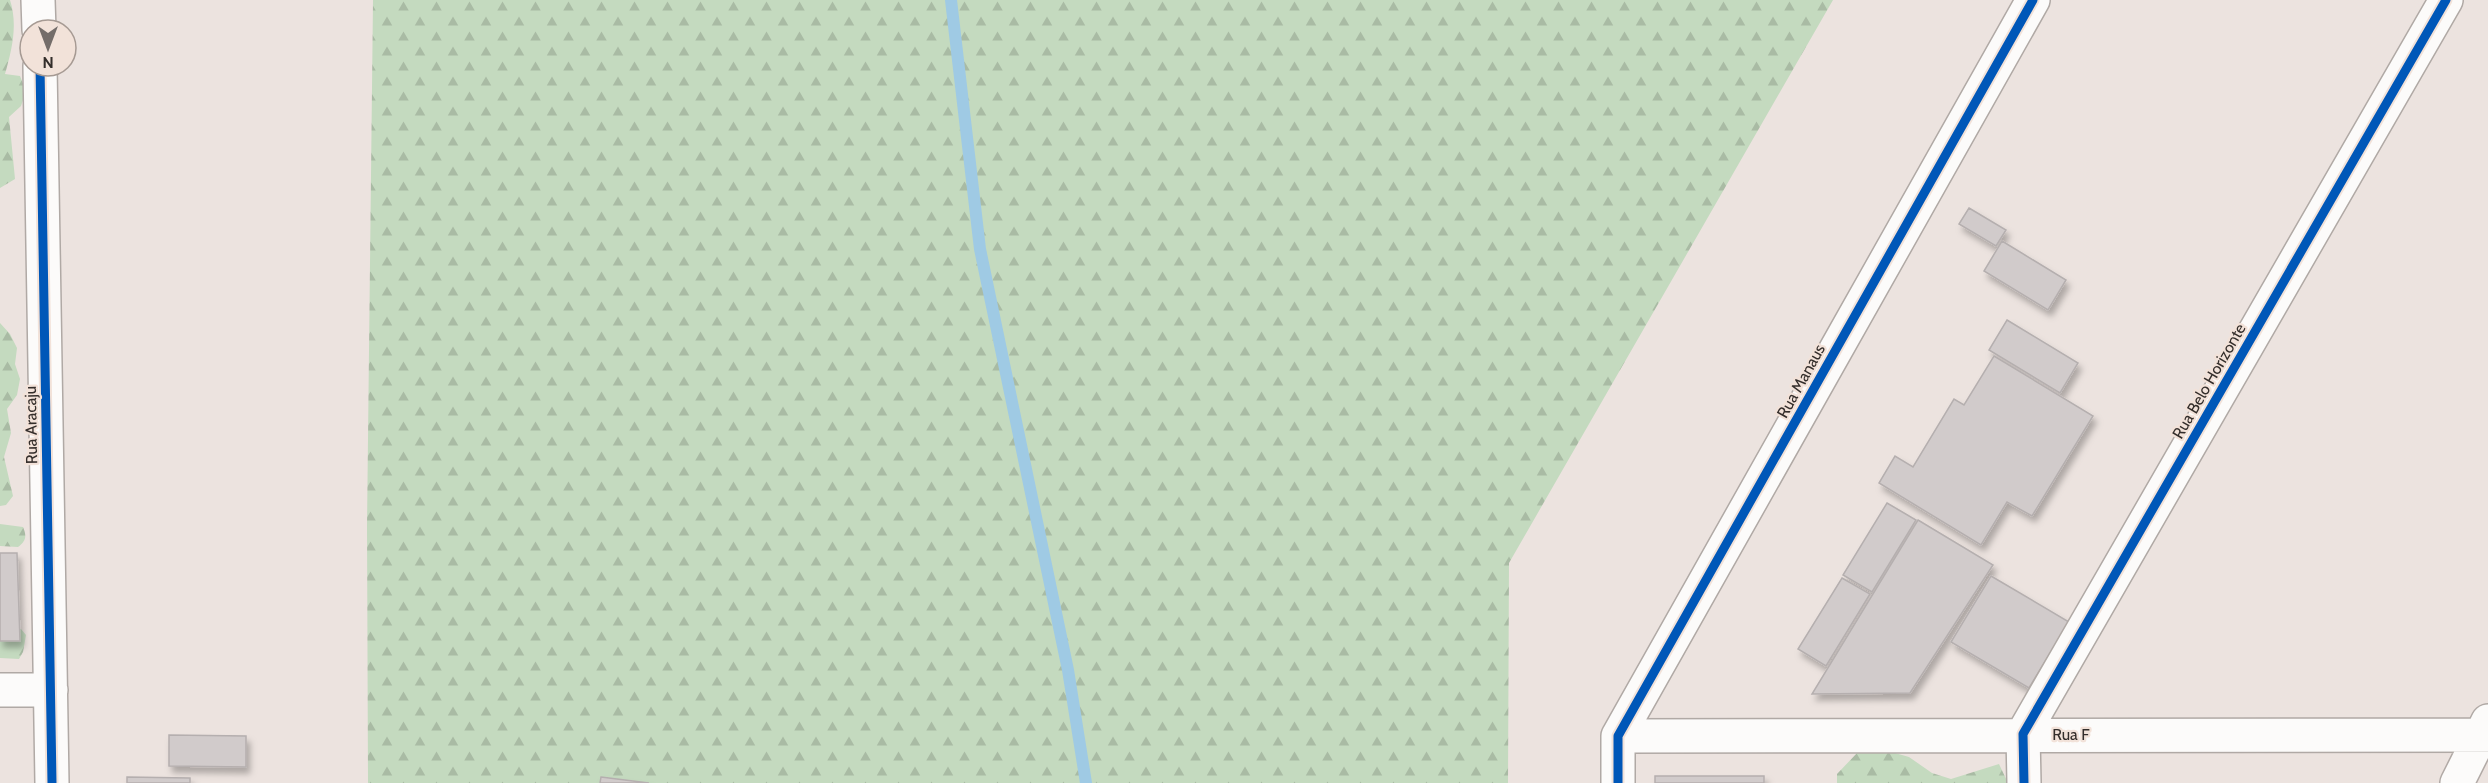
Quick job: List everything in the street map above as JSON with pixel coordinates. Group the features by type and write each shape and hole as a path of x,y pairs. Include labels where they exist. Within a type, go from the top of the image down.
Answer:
{"street":[{"path":"38,0 39,18"},
{"name":"Rua Manaus","path":"1617,736 2033,0"},
{"name":"Rua Belo Horizonte","path":"2023,734 2446,0"},
{"name":"Rua Aracaju","path":"40,78 52,783"},
{"path":"0,690 51,690"},
{"path":"2457,783 2486,730"},
{"name":"Rua F","path":"1617,736 2486,730"},
{"path":"2023,734 2024,783"},
{"path":"1617,736 1618,783"}],"green space":[{"path":"0,0 10,0 14,28 5,74 21,78 26,91 21,106 9,117 15,179 0,188"},
{"path":"373,0 1833,0 1509,563 1508,783 368,783 367,526"},
{"path":"0,323 10,334 17,348 15,364 20,379 17,395 7,409 11,433 4,457 13,496 6,505 0,506"},
{"path":"0,524 23,527 25,536 23,543 18,547 0,546"},
{"path":"13,627 21,629 26,635 23,652 19,659 0,658 0,638"},
{"path":"1888,751 1909,757 1932,773 1951,779 1999,764 2008,783 1837,783 1837,774 1858,752"}],"building":[{"path":"1969,208 2006,230 1996,246 1959,224"},
{"path":"2002,241 2066,280 2048,310 1984,271"},
{"path":"2007,320 2078,363 2060,393 1989,350"},
{"path":"1994,356 2093,416 2032,516 2007,502 1981,545 1879,483 1895,456 1913,467 1954,399 1964,405"},
{"path":"1887,503 1916,520 1872,592 1843,575"},
{"path":"1918,520 1993,565 1910,693 1812,694"},
{"path":"0,553 17,553 20,641 0,641"},
{"path":"1991,576 2069,622 2029,688 1951,642"},
{"path":"1842,578 1870,594 1826,666 1798,649"},
{"path":"169,735 246,736 246,767 169,766"},
{"path":"1655,776 1764,776 1764,783 1655,783"},
{"path":"127,777 190,778 190,783 127,783"},
{"path":"601,777 649,783 600,783"}],"waterway":[{"path":"951,0 980,249 1068,670 1086,783"}],"cycle path":[{"path":"1618,783 1618,736 2033,0"},
{"path":"2024,783 2023,734 2446,0"},
{"path":"40,78 52,783"}]}
